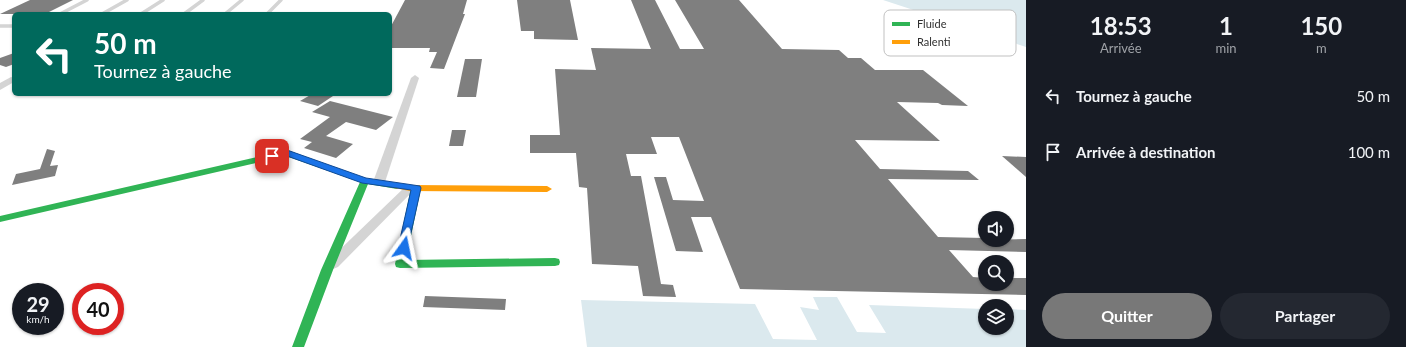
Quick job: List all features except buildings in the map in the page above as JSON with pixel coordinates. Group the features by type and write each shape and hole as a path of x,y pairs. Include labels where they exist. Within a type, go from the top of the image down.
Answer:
{"street":[{"path":"379,182 415,78"},
{"path":"0,87 11,80"},
{"path":"0,219 287,153 365,181 413,188 547,189"},
{"path":"298,347 327,270 365,181"},
{"path":"327,270 413,188"},
{"path":"413,188 400,264 555,262"}],"lane":[{"path":"64,12 87,0"},
{"path":"106,12 127,0"},
{"path":"144,12 164,0"},
{"path":"187,12 203,0"},
{"path":"227,12 242,0"},
{"path":"269,12 281,0"},
{"path":"0,26 12,26"}],"shaded area":[{"path":"883,0 1026,0 1026,47 1016,44 1016,10 913,10"},
{"path":"813,297 837,297 857,332 886,333 869,305 978,309 978,335 1014,335 1014,309 1026,310 1026,347 587,347 581,300 755,304 773,339 817,340 800,307 819,310"}],"traffic: fast":[{"path":"0,219 287,153 365,181 397,186"},
{"path":"298,347 327,270 365,181"},
{"path":"416,188 400,264 555,262"}],"traffic: slow":[{"path":"397,186 410,188 547,189"}],"route":[{"path":"272,156 287,153 365,181 416,188 404,248"}]}
